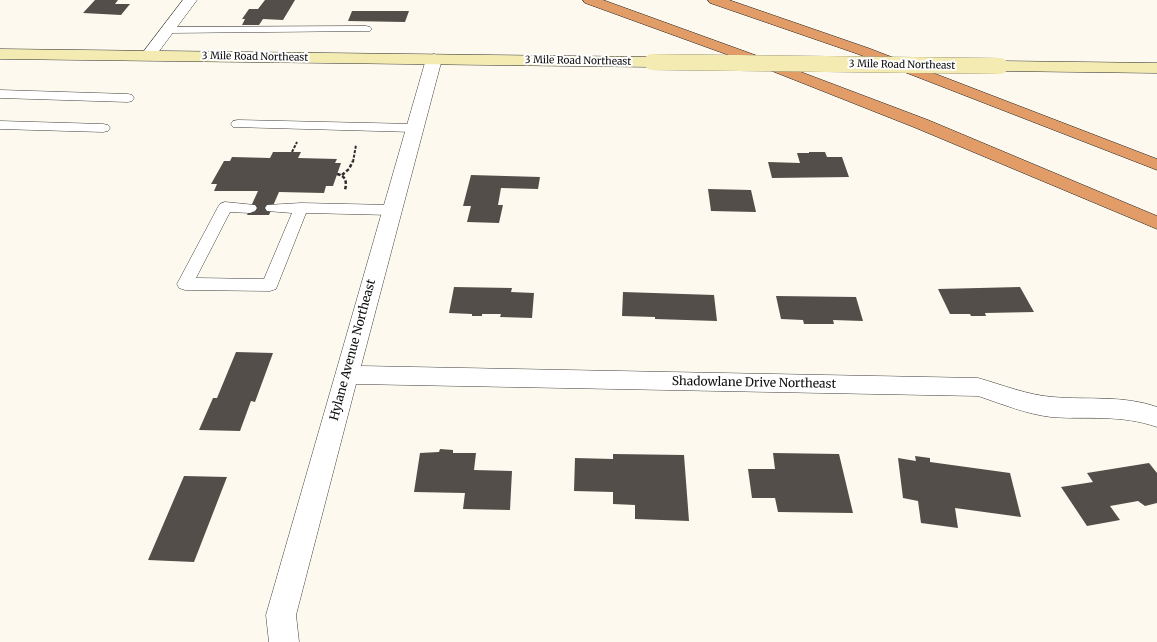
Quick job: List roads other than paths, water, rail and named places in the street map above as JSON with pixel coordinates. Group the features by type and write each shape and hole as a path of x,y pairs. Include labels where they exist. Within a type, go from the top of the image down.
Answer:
{"highway":[{"path":"590,0 772,66 922,124 1157,223"},
{"path":"715,0 863,51 1157,165"}],"main road":[{"name":"3 Mile Road Northeast","path":"0,54 1157,68"}],"street":[{"path":"149,55 190,0"},
{"name":"Hylane Avenue Northeast","path":"284,642 281,615 391,210 434,59"},
{"name":"Shadowlane Drive Northeast","path":"346,375 978,388 1038,405 1146,412 1157,417"}],"lane":[{"path":"168,30 366,29"},
{"path":"0,94 128,98"},
{"path":"238,124 414,128"},
{"path":"0,125 104,128"},
{"path":"250,208 224,207 185,284 270,285 300,208"},
{"path":"272,208 391,210"}]}
